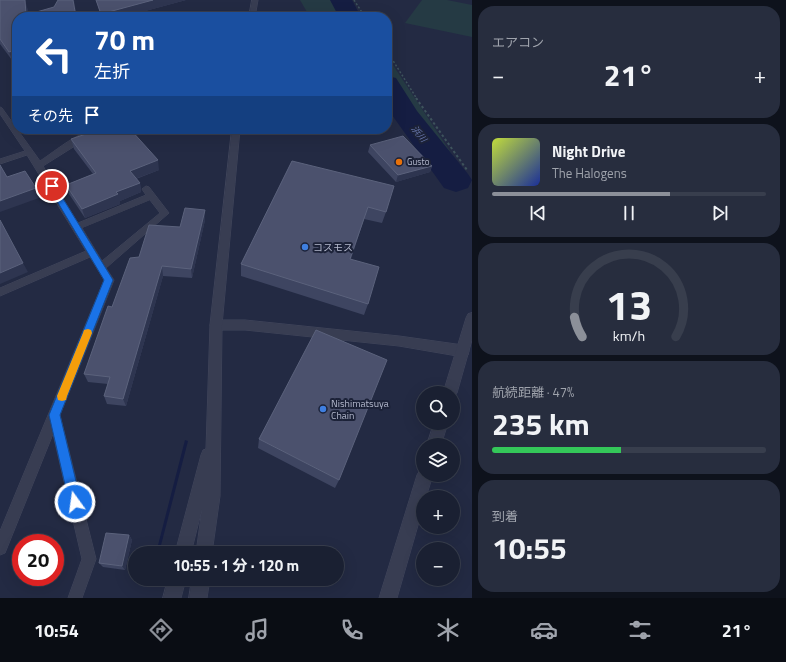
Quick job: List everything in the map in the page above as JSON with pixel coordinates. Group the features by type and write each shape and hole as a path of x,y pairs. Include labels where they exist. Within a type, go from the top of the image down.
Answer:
{"street":[{"path":"253,12 254,0"},
{"path":"205,546 212,496 216,325 235,134"},
{"path":"452,386 472,318"},
{"path":"216,325 245,324 399,341 463,351"},
{"path":"185,546 213,434"},
{"path":"388,598 423,482"},
{"path":"172,598 175,586"},
{"path":"198,598 200,586"}],"lane":[{"path":"0,109 12,127"},
{"path":"0,548 109,280 16,134"},
{"path":"38,166 89,134"},
{"path":"0,162 28,152"},
{"path":"76,227 149,193 165,213 101,267"},
{"path":"0,292 92,252"},
{"path":"54,415 90,559 74,597"}],"path":[{"path":"354,0 362,12"},
{"path":"392,60 437,130 467,170"}],"shaded area":[{"path":"300,0 350,0 358,12 307,12"},
{"path":"422,0 447,0 472,5 472,37 405,23"},
{"path":"392,64 463,171 458,178 417,136 392,98"}],"water":[{"path":"185,440 188,441 161,546 158,546"}],"building":[{"path":"0,0 25,0 26,12 12,12 12,51 9,52 0,39"},
{"path":"58,0 73,0 75,12 36,12 54,7"},
{"path":"96,0 153,0 108,12 100,12"},
{"path":"86,134 135,134 158,160 130,171 140,183 116,192 118,194 82,209 66,185 96,173 71,139"},
{"name":"Gusto","path":"403,136 432,166 398,175 370,145"},
{"name":"コスモス","path":"292,161 394,186 386,212 368,207 350,259 379,267 368,304 241,264"},
{"path":"0,165 7,177 25,171 36,188 0,201"},
{"path":"185,208 205,210 191,269 162,266 123,399 104,396 110,377 84,374 108,306 112,307 130,258 139,257 149,225 180,227"},
{"path":"0,220 23,263 0,273"},
{"name":"Nishimatsuya Chain","path":"316,330 387,360 339,480 259,439"},
{"path":"106,533 129,535 122,566 99,563"}],"waterway":[{"name":"浜川","path":"341,0 347,12"},
{"name":"浜川","path":"392,93 405,115 456,181"}],"slow traffic":[{"path":"62,396 88,333"}],"place":[{"name":"Gusto","path":"399,162"},
{"name":"コスモス","path":"305,247"},
{"name":"Nishimatsuya Chain","path":"323,409"}],"route":[{"path":"52,186 109,280 54,415 75,502"}]}
